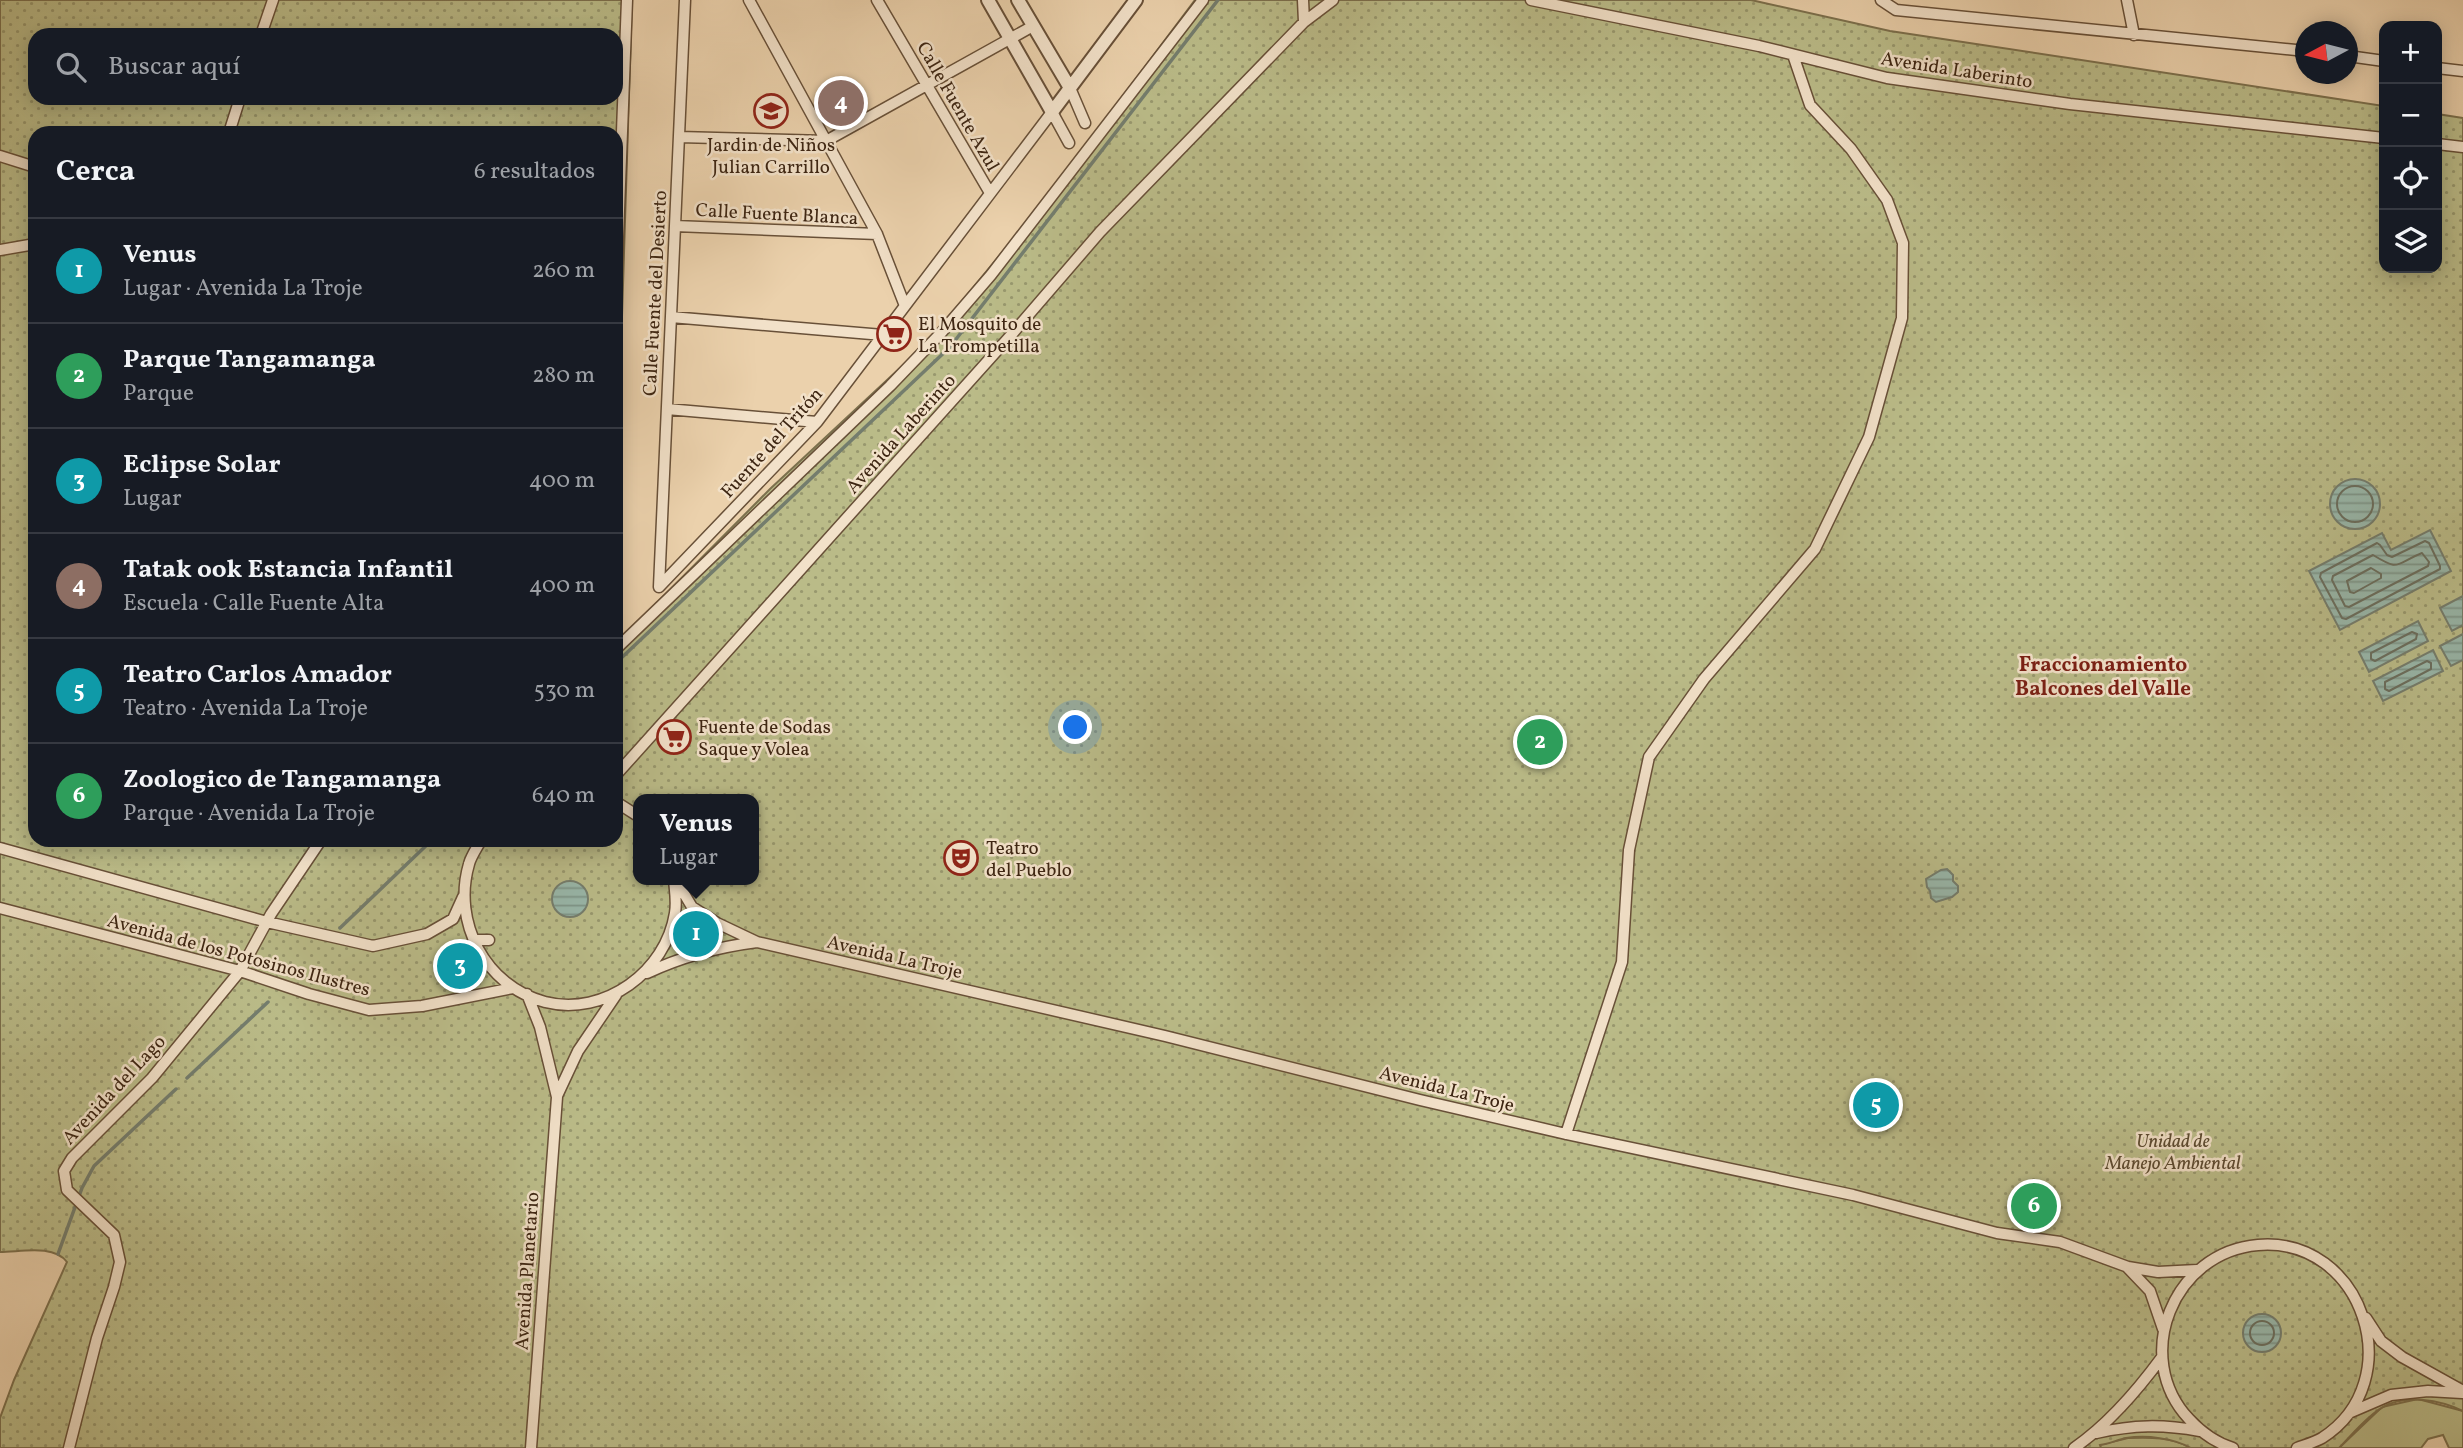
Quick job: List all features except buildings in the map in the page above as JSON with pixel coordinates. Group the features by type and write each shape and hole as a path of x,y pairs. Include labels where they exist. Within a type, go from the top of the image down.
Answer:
{"street":[{"path":"263,28 273,0"},
{"path":"622,126 627,0"},
{"name":"Calle Fuente del Desierto","path":"659,587 685,0"},
{"path":"749,0 877,234 905,306"},
{"name":"Calle Fuente Azul","path":"877,0 990,193"},
{"path":"988,0 1069,143"},
{"path":"1018,0 1070,88 1085,123"},
{"path":"623,642 891,386 941,333 991,275 1203,0"},
{"path":"1303,0 1304,22"},
{"name":"Avenida Laberinto","path":"623,767 1012,334 1100,232 1304,22 1333,0"},
{"name":"Avenida Laberinto","path":"1531,0 1593,11 1887,78 2005,95 2379,137"},
{"path":"1881,0 1896,10 2295,50"},
{"path":"2127,0 2134,35"},
{"path":"1052,112 1134,1"},
{"path":"678,137 826,141 1033,26"},
{"path":"1566,1134 1622,962 1629,850 1649,757 1704,679 1815,549 1869,438 1902,318 1903,243 1887,200 1851,149 1810,105 1793,55"},
{"path":"2358,57 2379,60"},
{"path":"2442,69 2463,71"},
{"path":"231,126 238,105"},
{"name":"Fuente del Tritón","path":"659,587 817,422 1052,112"},
{"path":"2442,145 2463,147"},
{"path":"0,156 28,165"},
{"name":"Calle Fuente Blanca","path":"675,226 877,234"},
{"path":"0,250 28,245"},
{"path":"671,317 883,335"},
{"path":"667,409 817,422"},
{"name":"Avenida del Lago","path":"69,1448 120,1262 114,1235 67,1190 64,1171 72,1158 152,1078 240,971 267,922 316,847"},
{"path":"477,847 469,862 463,897 469,933 486,964 513,988 546,1002 582,1004 616,994 645,973 665,945 675,912 675,885"},
{"name":"Avenida de los Potosinos Ilustres","path":"0,848 267,922 373,946 428,934 453,919 463,897"},
{"name":"Avenida La Troje","path":"678,885 692,908 757,942 1166,1036 1566,1134 1853,1195 1997,1233 2060,1242 2128,1267 2158,1272 2197,1270"},
{"name":"Avenida de los Potosinos Ilustres","path":"0,908 240,971 369,1010 422,1006 513,988"},
{"path":"473,940 489,940"},
{"name":"Avenida La Troje","path":"645,973 676,959 717,947 757,942"},
{"name":"Avenida Planetario","path":"527,994 540,1027 557,1097 531,1448"},
{"name":"Avenida Planetario","path":"557,1097 578,1051 616,994"},
{"path":"2200,1431 2181,1410 2168,1385 2162,1357 2163,1329 2175,1297 2197,1270 2225,1252 2258,1245 2292,1248 2323,1262 2348,1285 2381,1341 2402,1357 2463,1392"},
{"name":"Avenida La Troje","path":"2128,1267 2150,1291 2163,1329"},
{"path":"2297,1448 2322,1438 2348,1413 2364,1383 2370,1349 2364,1315"},
{"path":"2074,1448 2095,1433 2144,1381 2162,1357"},
{"path":"2348,1413 2391,1395 2428,1391 2463,1392"},
{"path":"2095,1433 2146,1425 2168,1425 2200,1431 2233,1448"}],"green space":[{"name":"Unidad de Manejo Ambiental","path":"0,0 632,0 623,285 623,126 28,126 28,847 623,847 623,637 770,489 915,354 944,323 1041,205 1195,0 1751,0 1890,31 2379,105 2379,273 2442,273 2442,115 2463,118 2463,1411 2423,1400 2392,1403 2371,1415 2339,1448 2191,1448 2160,1438 2134,1437 2100,1445 2101,1448 0,1448 0,1418 14,1380 67,1262 61,1256 45,1251 0,1252"},
{"path":"2418,1399 2463,1411 2463,1448 2449,1448 2443,1435 2428,1439 2421,1448 2339,1448 2382,1407"},
{"path":"2128,1438 2169,1440 2191,1448 2101,1448 2099,1445"}],"water":[{"path":"2355,479 2372,487 2380,504 2372,521 2355,529 2338,521 2330,504 2338,487"},
{"path":"2430,530 2451,571 2340,630 2309,571 2382,533 2391,550"},
{"path":"2463,596 2463,625 2452,631 2440,608"},
{"path":"2418,621 2428,641 2369,672 2359,652"},
{"path":"2463,634 2463,660 2451,666 2440,646"},
{"path":"2433,650 2443,671 2383,701 2373,681"},
{"path":"1947,869 1953,875 1958,892 1936,902 1931,898 1926,879"},
{"path":"570,881 583,886 588,899 583,912 570,917 557,912 552,899 557,886"},
{"path":"2262,1314 2276,1319 2281,1333 2276,1347 2262,1352 2248,1347 2243,1333 2248,1319"}],"waterway":[{"path":"623,656 950,347 1218,0"},
{"path":"340,928 425,847"},
{"path":"187,1078 268,1002"},
{"path":"58,1254 82,1188 94,1166 176,1089"}],"place":[{"name":"Tatak ook Estancia Infantil","path":"841,103"},
{"name":"Jardin de Niños Julian Carrillo","path":"771,111"},
{"name":"El Mosquito de La Trompetilla","path":"894,334"},
{"name":"Fuente de Sodas Saque y Volea","path":"674,737"},
{"name":"Parque Tangamanga","path":"1540,742"},
{"name":"Teatro del Pueblo","path":"961,858"},
{"name":"Venus","path":"696,934"},
{"name":"Eclipse Solar","path":"460,966"},
{"name":"Teatro Carlos Amador","path":"1876,1105"},
{"name":"Zoologico de Tangamanga","path":"2034,1206"}],"district":[{"name":"Fraccionamiento Balcones del Valle","path":"2103,676"}]}
